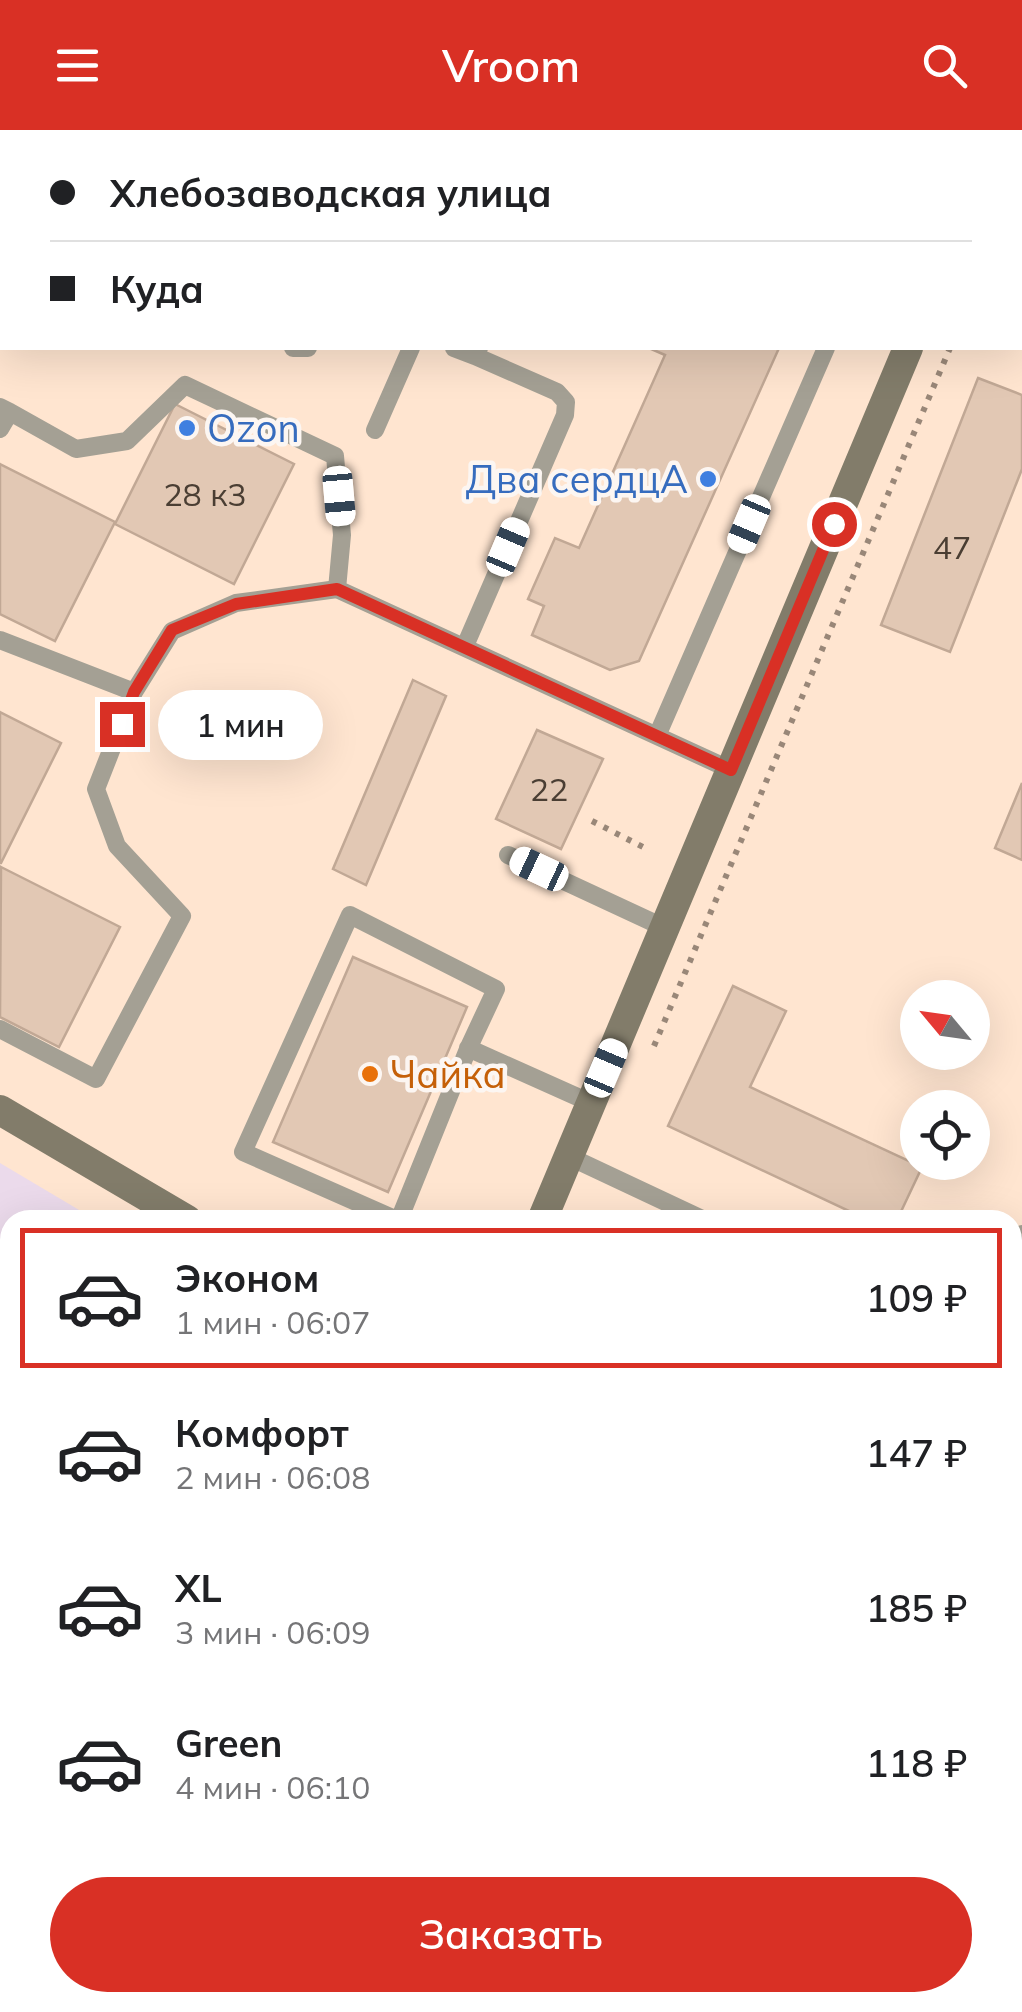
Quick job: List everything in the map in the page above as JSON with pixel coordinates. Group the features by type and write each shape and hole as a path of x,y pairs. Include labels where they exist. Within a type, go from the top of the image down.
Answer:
{"main road":[{"path":"546,1210 907,350"},
{"path":"0,1110 170,1210"}],"lane":[{"path":"375,430 410,350"},
{"path":"657,736 825,350"},
{"path":"465,646 565,415 566,402 557,392 477,352"},
{"path":"0,429 5,410 76,450 128,441 184,385 335,456 342,535 337,589"},
{"path":"0,1029 96,1079 182,916 117,846 96,789 134,692 172,630 236,604 337,589 731,770"},
{"path":"0,640 134,692"},
{"path":"508,854 665,928"},
{"path":"375,1210 242,1152 350,916 496,989 402,1210"},
{"path":"468,1048 592,1103"},
{"path":"570,1157 683,1210"}],"path":[{"path":"648,1060 949,350"},
{"path":"592,821 643,847"}],"shaded area":[{"path":"0,1163 79,1210 0,1210"}],"building":[{"path":"654,350 778,350 639,661 610,670 532,635 544,606 528,599 555,538 579,548 665,355"},
{"path":"978,378 1022,395 1022,469 950,652 881,625"},
{"path":"175,404 294,464 234,584 115,524"},
{"path":"0,464 115,522 55,641 0,614"},
{"path":"413,680 446,696 366,885 333,869"},
{"path":"0,712 61,743 1,863 0,863"},
{"path":"537,730 603,759 561,849 496,819"},
{"path":"1022,783 1022,860 995,848"},
{"path":"1,867 120,927 59,1047 0,1017"},
{"name":"Чайка","path":"353,957 467,1007 388,1192 273,1142"},
{"path":"733,986 786,1011 750,1087 900,1157 900,1180 916,1180 902,1210 847,1210 668,1126"}],"place":[{"name":"Ozon","path":"187,428"},
{"name":"Два сердцА","path":"708,479"},
{"name":"Чайка","path":"370,1074"}],"route":[{"path":"122,724 134,692 172,630 236,604 337,589 731,770 834,524"}]}
